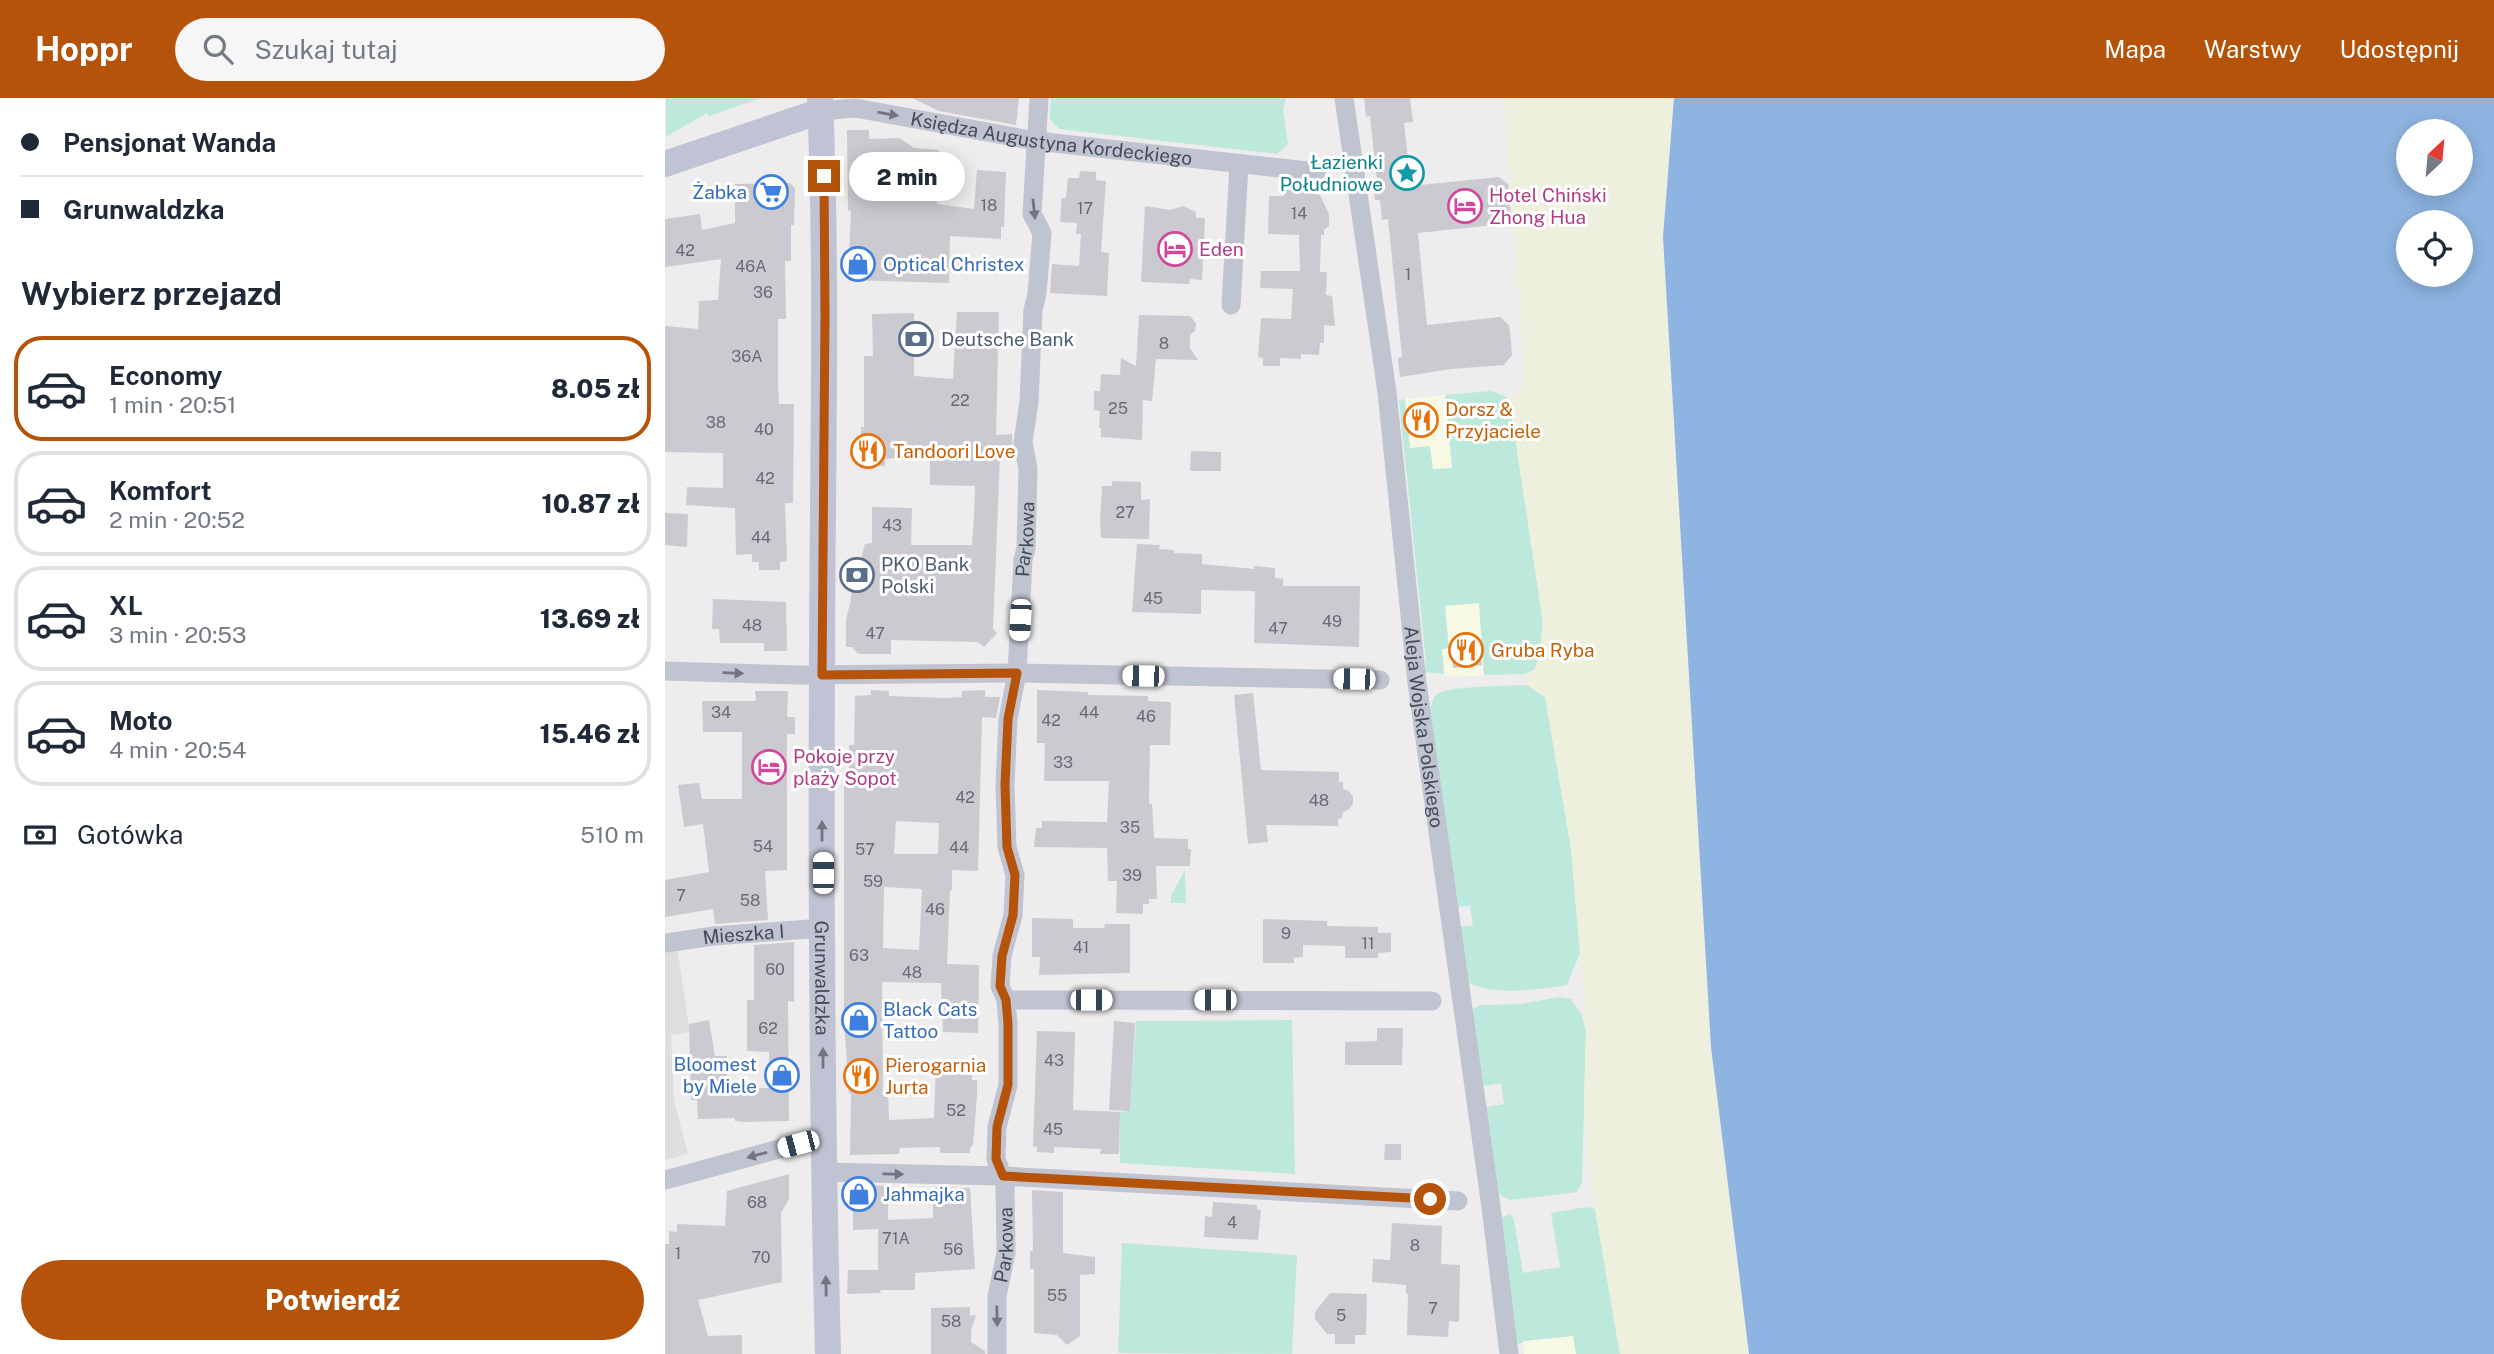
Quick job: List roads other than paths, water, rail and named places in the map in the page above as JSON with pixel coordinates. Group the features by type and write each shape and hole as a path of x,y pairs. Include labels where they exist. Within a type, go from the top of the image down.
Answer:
{"street":[{"name":"Parkowa","path":"997,1354 997,1296 1006,1253 1003,1176 996,1159 997,1127 1008,1085 1008,1024 1006,1000 1000,986 1002,956 1013,915 1015,875 1007,847 1005,785 1008,719 1017,673 1026,548 1028,469 1023,442 1029,402 1033,310 1037,294 1042,233 1032,214 1039,98"},
{"name":"Aleja Wojska Polskiego","path":"1344,98 1387,392 1417,683 1491,1207 1509,1354"},
{"name":"Księdza Augustyna Kordeckiego","path":"821,104 1037,141 1316,172"},
{"path":"665,164 821,104"},
{"name":"Grunwaldzka","path":"821,104 825,315 822,675 823,1137 828,1354"},
{"path":"1231,305 1239,164"},
{"path":"665,671 822,675 1017,673 1380,680"},
{"name":"Mieszka I","path":"665,943 715,936 823,928"},
{"path":"1006,1000 1432,1001"},
{"path":"665,1180 823,1137"},
{"path":"824,1172 1003,1176 1458,1201"}],"water":[{"path":"1674,98 2494,98 2494,1354 1749,1354 1711,1047 1663,237"}],"place":[{"name":"Łazienki Południowe","path":"1407,173"},
{"name":"Żabka","path":"771,192"},
{"name":"Hotel Chiński Zhong Hua","path":"1465,206"},
{"name":"Eden","path":"1175,249"},
{"name":"Optical Christex","path":"858,264"},
{"name":"Deutsche Bank","path":"916,339"},
{"name":"Dorsz & Przyjaciele","path":"1421,420"},
{"name":"Tandoori Love","path":"868,451"},
{"name":"PKO Bank Polski","path":"857,575"},
{"name":"Gruba Ryba","path":"1466,650"},
{"name":"Pokoje przy plaży Sopot","path":"769,767"},
{"name":"Black Cats Tattoo","path":"859,1020"},
{"name":"Bloomest by Miele","path":"782,1075"},
{"name":"Pierogarnia Jurta","path":"861,1076"},
{"name":"Jahmajka","path":"859,1194"}]}
